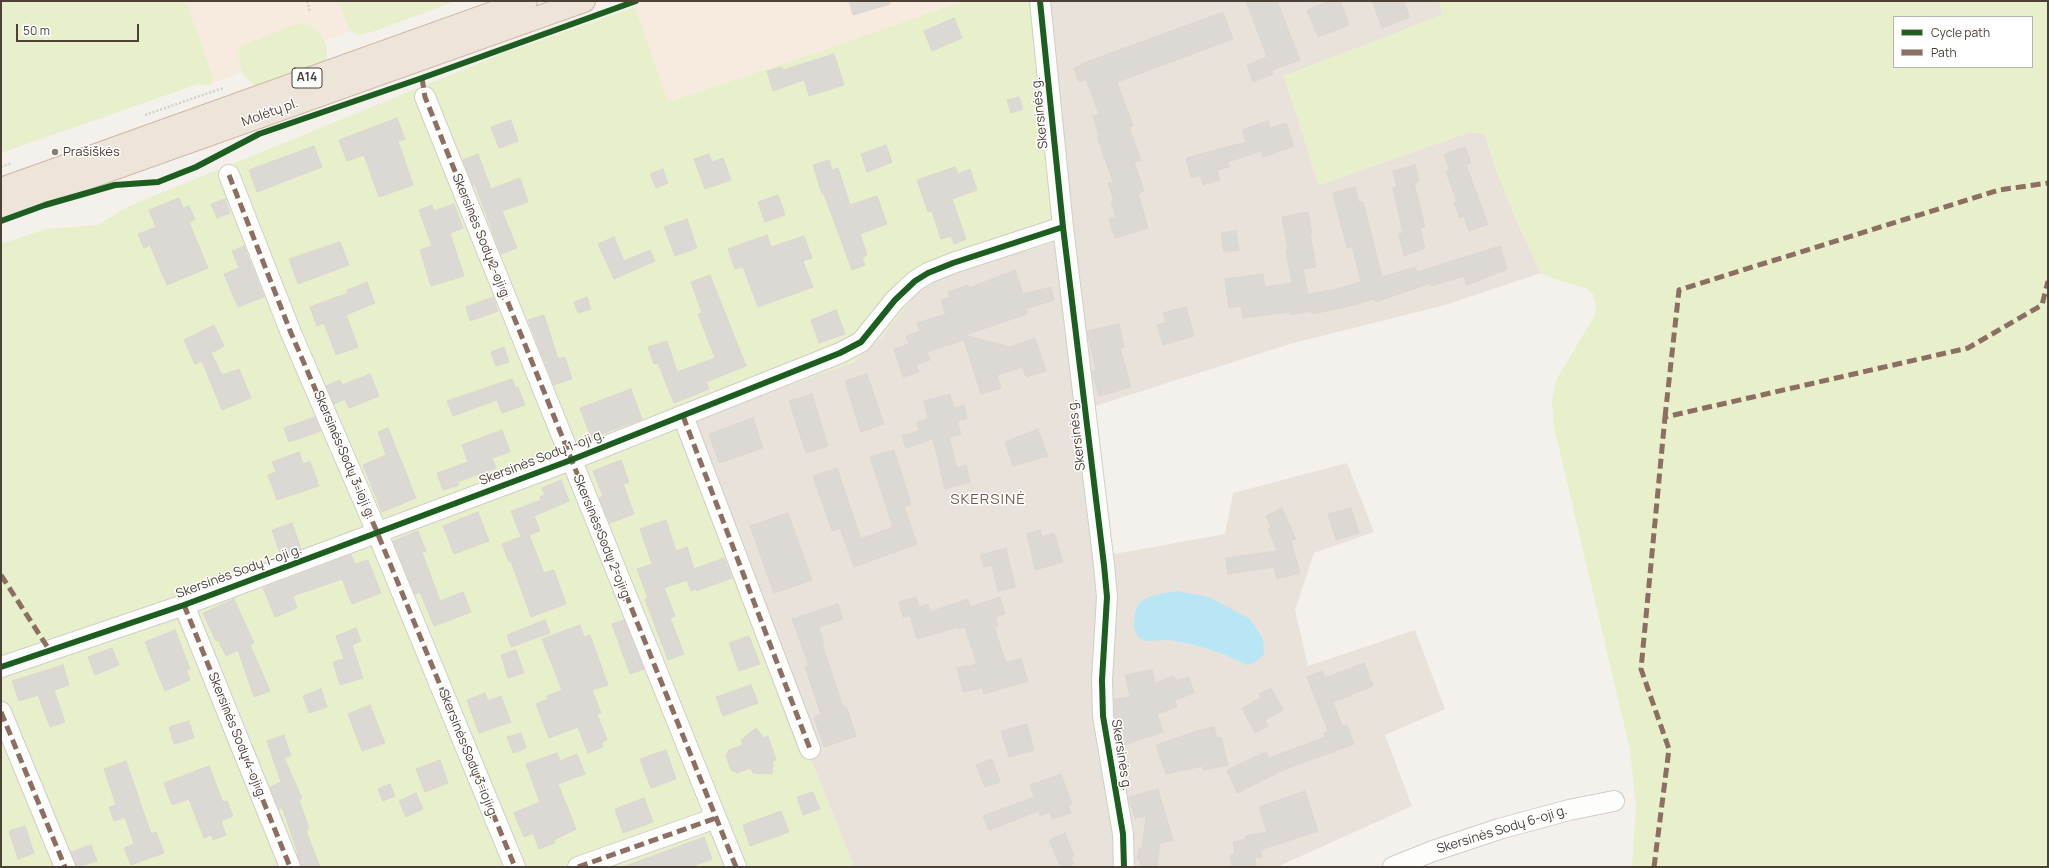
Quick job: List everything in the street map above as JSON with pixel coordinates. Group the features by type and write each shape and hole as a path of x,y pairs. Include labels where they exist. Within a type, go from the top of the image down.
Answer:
{"highway":[{"name":"Molėtų pl.","path":"1,189 526,1"},
{"name":"Molėtų pl.","path":"1,209 584,1"}],"street":[{"name":"Skersinės g.","path":"1040,1 1063,227 1104,565 1107,597 1102,680 1103,716 1123,834 1124,867"},
{"name":"Skersinės Sodų 2-oji g.","path":"425,97 736,867"},
{"name":"Skersinės Sodų 3-ioji g.","path":"229,176 291,333 377,532 515,867"},
{"name":"Skersinės Sodų 1-oji g.","path":"1,667 184,605 571,460 840,353 861,342 895,300 915,281 928,273 952,263 1063,227"},
{"path":"683,416 810,749"},
{"name":"Skersinės Sodų 4-oji g.","path":"184,605 290,867"},
{"path":"1,712 65,867"},
{"name":"Skersinės Sodų 6-oji g.","path":"1393,867 1499,829 1569,810 1614,801"},
{"path":"578,867 716,818"}],"path":[{"path":"307,1 310,12"}],"shaded area":[{"path":"186,1 338,1 350,31 324,41 317,29 306,23 238,57 242,72 210,85 214,79"},
{"path":"633,1 963,1 818,52 667,102"},
{"path":"1048,1 1439,1 1443,15 1284,76 1319,185 1470,132 1485,134 1496,170 1518,224 1541,273 1445,305 1290,344 1092,407"},
{"path":"1060,241 1097,557 1225,534 1233,493 1347,463 1374,532 1314,553 1295,610 1308,666 1415,630 1445,709 1385,735 1412,806 1277,867 854,867 677,426 920,289 933,278"}],"green space":[{"path":"1,1 186,1 214,79 210,85 198,84 1,153"},
{"path":"338,1 456,1 372,32 358,35 350,31"},
{"path":"963,1 1032,1 1060,241 933,278 920,289 883,336 855,362 677,426 854,867 1,867 1,244 46,229 98,225 129,206 499,55 635,7 668,102 818,52"},
{"path":"1439,1 2048,1 2048,867 1632,867 1636,806 1630,750 1554,427 1552,401 1556,380 1595,315 1596,305 1593,294 1586,288 1560,281 1541,273 1518,224 1496,170 1485,134 1470,132 1319,185 1284,76 1442,15"},
{"path":"299,23 310,25 321,34 327,48 327,58 325,61 260,86 254,85 242,72 238,58 238,51 243,45"}],"water":[{"path":"1177,591 1209,597 1250,619 1263,639 1264,655 1254,663 1246,665 1224,654 1195,645 1170,640 1145,641 1138,637 1134,628 1135,612 1140,602 1154,595"}],"building":[{"path":"849,1 889,1 890,4 853,15"},
{"path":"1246,1 1277,1 1300,60 1272,70 1273,74 1253,82 1247,65 1267,57"},
{"path":"1329,1 1340,1 1349,25 1318,37 1307,10"},
{"path":"1372,1 1403,1 1410,17 1382,28"},
{"path":"1223,12 1233,39 1117,82 1133,126 1129,127 1141,160 1134,162 1144,191 1138,193 1148,228 1115,238 1109,219 1116,217 1111,202 1114,201 1108,183 1113,182 1097,136 1099,135 1093,116 1099,114 1086,79 1079,82 1074,68 1081,66 1081,64"},
{"path":"954,18 962,38 932,51 924,31"},
{"path":"834,54 844,85 809,96 804,80 773,91 767,71 781,67 783,70"},
{"path":"1019,97 1023,109 1011,113 1007,100"},
{"path":"397,118 405,139 398,141 413,185 379,197 364,155 347,161 339,140"},
{"path":"511,120 518,141 499,148 491,127"},
{"path":"1268,121 1270,128 1286,123 1294,146 1263,157 1261,151 1228,162 1229,167 1217,170 1220,180 1203,185 1200,175 1191,178 1186,158 1246,142 1242,130"},
{"path":"886,145 892,162 867,172 861,154"},
{"path":"314,146 322,167 257,192 249,170"},
{"path":"1465,147 1471,163 1466,165 1488,224 1469,231 1464,216 1460,218 1454,202 1457,201 1446,172 1450,170 1444,155"},
{"path":"478,154 491,189 520,178 528,202 502,211 517,248 501,254 475,185 473,185 463,160"},
{"path":"709,154 712,162 723,158 731,180 705,189 694,159"},
{"path":"829,160 832,170 838,168 850,205 877,196 887,224 860,234 867,255 862,258 865,265 852,270 824,194 822,194 813,165"},
{"path":"1415,165 1419,181 1414,183 1425,227 1420,228 1425,248 1404,256 1399,234 1403,233 1393,188 1397,187 1393,171"},
{"path":"955,167 958,174 970,169 977,190 952,199 966,239 954,244 951,236 941,239 932,211 928,212 917,180"},
{"path":"663,169 668,183 656,188 650,174"},
{"path":"1355,187 1359,203 1363,202 1382,277 1415,267 1417,272 1500,246 1507,269 1467,285 1464,276 1431,286 1431,283 1375,302 1374,299 1312,314 1312,311 1290,315 1290,312 1243,318 1241,306 1229,308 1225,279 1263,274 1265,287 1292,283 1282,217 1308,212 1316,267 1303,269 1308,294 1329,291 1361,282 1352,246 1347,248 1333,193"},
{"path":"778,195 785,215 765,222 758,202"},
{"path":"179,198 183,208 189,206 195,220 189,222 208,268 167,285 150,245 144,248 138,234 156,227 149,210"},
{"path":"225,199 230,213 217,218 211,204"},
{"path":"454,204 463,228 450,233 464,276 431,286 420,250 432,246 419,210 432,205 434,211"},
{"path":"687,219 697,248 675,256 664,227"},
{"path":"1236,231 1239,250 1224,252 1221,233"},
{"path":"767,235 771,247 804,236 812,258 803,261 813,287 758,307 743,267 735,269 728,249"},
{"path":"614,237 624,261 650,250 655,261 614,279 598,244"},
{"path":"340,242 349,265 298,284 289,259"},
{"path":"244,246 264,297 238,307 224,274 239,268 232,251"},
{"path":"1015,270 1023,294 1051,287 1054,300 1026,309 1027,314 965,335 1010,347 1035,338 1046,371 1026,377 1023,367 997,375 1001,388 981,394 964,340 927,352 930,360 916,365 919,372 903,377 894,349 909,344 906,336 920,331 917,323 946,314 941,300 950,297 948,292 968,285 969,288"},
{"path":"710,275 746,366 706,382 709,389 674,403 658,363 654,364 648,347 667,341 677,372 715,358 698,314 702,313 691,282"},
{"path":"367,282 375,303 346,315 358,347 336,355 324,323 317,326 310,307 348,293 347,290"},
{"path":"493,297 498,311 470,321 466,307"},
{"path":"587,297 591,309 578,313 574,302"},
{"path":"1186,307 1194,336 1163,345 1157,325 1166,323 1163,313"},
{"path":"836,310 845,334 819,343 811,320"},
{"path":"544,315 558,359 565,357 572,379 554,385 528,320"},
{"path":"1119,324 1124,347 1120,348 1131,387 1099,396 1092,371 1096,370 1087,331"},
{"path":"214,325 224,346 211,353 222,375 239,369 251,398 222,410 202,361 195,364 184,340"},
{"path":"504,347 509,362 496,366 491,352"},
{"path":"370,374 379,396 349,408 345,399 334,404 326,386 340,380 342,385"},
{"path":"867,374 884,424 861,432 845,381"},
{"path":"512,379 516,388 518,387 525,405 502,413 497,400 453,416 447,401"},
{"path":"631,389 642,419 591,438 580,408"},
{"path":"812,394 828,446 806,453 789,401"},
{"path":"950,394 954,408 964,405 967,418 957,421 961,434 949,437 957,468 966,465 970,482 945,489 933,439 906,448 902,436 919,431 917,422 928,419 924,401"},
{"path":"315,417 321,431 289,442 284,428"},
{"path":"753,418 763,448 719,463 709,434"},
{"path":"388,428 416,498 382,512 363,465 386,455 378,432"},
{"path":"1038,429 1048,456 1013,466 1005,442"},
{"path":"502,430 510,452 492,458 496,468 457,482 459,485 443,490 437,473 468,462 462,445"},
{"path":"894,450 911,504 904,507 917,544 854,567 840,528 832,531 813,476 837,468 861,539 893,527 870,457"},
{"path":"299,452 303,464 310,461 319,486 277,500 268,475 276,472 272,462"},
{"path":"621,460 629,482 623,484 634,514 610,523 599,498 603,496 593,471"},
{"path":"561,480 569,501 534,516 540,531 529,535 544,573 554,570 566,604 531,617 511,561 509,562 502,544 521,537 511,511 541,500 540,497 545,495 542,488"},
{"path":"1282,508 1296,539 1291,541 1300,573 1277,579 1274,567 1228,574 1226,558 1277,551 1268,529 1271,528 1266,516"},
{"path":"1351,508 1359,533 1336,540 1328,514"},
{"path":"478,512 489,541 454,554 443,526"},
{"path":"788,513 812,580 774,593 750,526"},
{"path":"666,520 676,551 687,547 694,569 724,558 732,578 696,591 695,589 691,591 687,580 664,588 675,616 670,618 684,654 668,660 645,599 648,598 637,569 652,564 640,529"},
{"path":"292,523 301,549 281,556 272,530"},
{"path":"1040,530 1042,537 1054,533 1063,562 1035,570 1027,534"},
{"path":"418,531 426,551 422,552 440,601 463,592 471,612 434,626 420,592 415,594 393,541"},
{"path":"1006,548 1015,587 998,591 992,565 984,567 980,555"},
{"path":"351,555 355,564 368,560 381,593 352,604 342,579 293,596 297,608 275,617 263,588"},
{"path":"916,597 919,607 928,604 930,612 968,599 970,607 1000,597 1005,614 995,617 998,626 994,627 1006,663 1021,658 1028,681 984,694 982,688 963,692 957,668 977,664 965,627 958,629 958,627 917,639 910,615 903,617 899,602"},
{"path":"234,599 254,643 250,645 270,691 254,697 238,650 226,656 218,640 216,641 203,613"},
{"path":"838,604 843,619 819,627 824,643 822,644 843,707 846,706 856,736 824,747 814,717 821,715 805,667 809,666 792,619"},
{"path":"545,620 550,633 511,647 507,635"},
{"path":"624,620 644,669 630,674 612,624"},
{"path":"580,625 584,637 590,635 608,685 592,690 601,713 597,714 607,740 602,742 603,747 588,753 578,727 549,738 536,704 548,699 547,696 562,690 542,639"},
{"path":"356,628 361,641 352,645 363,678 340,685 333,662 344,659 336,636"},
{"path":"175,630 190,669 186,670 190,680 165,691 145,642"},
{"path":"749,636 760,664 739,671 729,643"},
{"path":"112,648 119,665 95,675 88,657"},
{"path":"516,650 524,673 508,678 501,655"},
{"path":"1364,663 1373,686 1333,702 1342,726 1347,725 1354,744 1283,770 1237,793 1227,770 1266,752 1269,758 1325,737 1324,733 1328,731 1307,677 1322,671 1325,678"},
{"path":"63,665 69,685 54,690 65,722 50,727 38,695 19,701 12,681"},
{"path":"1152,670 1155,683 1174,676 1176,681 1189,677 1194,693 1175,700 1177,707 1157,714 1163,732 1121,746 1114,715 1114,699 1130,697 1125,675"},
{"path":"751,685 758,703 723,716 716,697"},
{"path":"1271,688 1283,710 1265,720 1268,726 1255,733 1242,708 1261,698 1259,694"},
{"path":"321,689 327,707 309,713 303,696"},
{"path":"485,693 488,701 501,696 511,722 479,733 467,700"},
{"path":"370,705 385,743 362,751 348,714"},
{"path":"189,721 194,738 174,744 169,727"},
{"path":"1027,724 1034,750 1009,757 1001,731"},
{"path":"1214,727 1217,738 1221,737 1228,765 1204,770 1203,766 1166,774 1156,745 1197,731"},
{"path":"756,728 764,738 768,736 776,760 773,761 772,774 753,773 751,768 737,773 731,770 726,756 729,750 743,745 741,740"},
{"path":"521,733 526,748 513,753 507,737"},
{"path":"284,735 291,756 284,758 302,798 299,800 309,829 306,831 320,867 301,867 298,853 282,807 279,809 270,787 281,782 267,741"},
{"path":"666,750 676,779 651,788 640,759"},
{"path":"557,753 560,761 577,754 585,774 558,784 576,829 554,840 555,843 539,849 533,833 524,837 514,813 540,802 526,764"},
{"path":"992,759 1000,782 985,787 976,765"},
{"path":"440,760 448,783 425,792 416,769"},
{"path":"126,761 151,834 156,832 164,853 131,865 124,848 134,844 125,817 114,821 109,807 116,805 104,769"},
{"path":"209,766 223,802 227,801 233,816 221,821 226,835 213,840 211,835 204,838 189,799 172,805 164,783"},
{"path":"1061,774 1072,804 1068,805 1071,813 1052,819 1050,812 1040,816 1039,811 989,830 983,816 1034,797 1030,785"},
{"path":"390,784 395,796 383,801 378,789"},
{"path":"1158,789 1173,840 1160,843 1157,867 1140,867 1140,860 1137,860 1139,848 1142,848 1146,815 1135,819 1129,797"},
{"path":"1305,791 1318,831 1260,850 1262,857 1255,858 1256,867 1232,867 1230,855 1235,854 1233,842 1246,839 1245,836 1267,832 1259,807"},
{"path":"813,792 820,809 803,815 797,797"},
{"path":"416,793 423,809 406,817 399,801"},
{"path":"644,798 653,822 623,833 615,809"},
{"path":"781,811 789,832 750,846 743,825"},
{"path":"25,826 34,853 18,859 9,831"},
{"path":"1065,833 1074,856 1071,857 1074,864 1061,867 1049,840"},
{"path":"704,837 712,859 690,867 626,867 626,866"},
{"path":"91,845 97,861 76,867 71,852"}],"marked path":[{"path":"422,78 425,97 736,867"},
{"path":"229,175 291,333 377,532 515,867"},
{"path":"1665,417 1679,290 1999,190 2048,183"},
{"path":"1654,867 1669,749 1641,669 1665,417 1968,348 2042,305 2048,281"},
{"path":"683,416 810,749"},
{"path":"1,575 50,651"},
{"path":"184,605 290,867"},
{"path":"1,712 65,867"},
{"path":"578,867 716,818"}],"cycle path":[{"path":"1,221 45,205 115,185 158,182 196,167 259,134 422,78 636,1"},
{"path":"1040,1 1063,227 1104,565 1107,597 1102,680 1103,716 1123,834 1124,867"},
{"path":"1,667 184,605 571,460 840,353 861,342 895,300 915,281 928,273 953,263 1063,227"}],"place":[{"name":"Prašiškės","path":"55,152"}],"district":[{"name":"SKERSINĖ","path":"988,500"}]}
